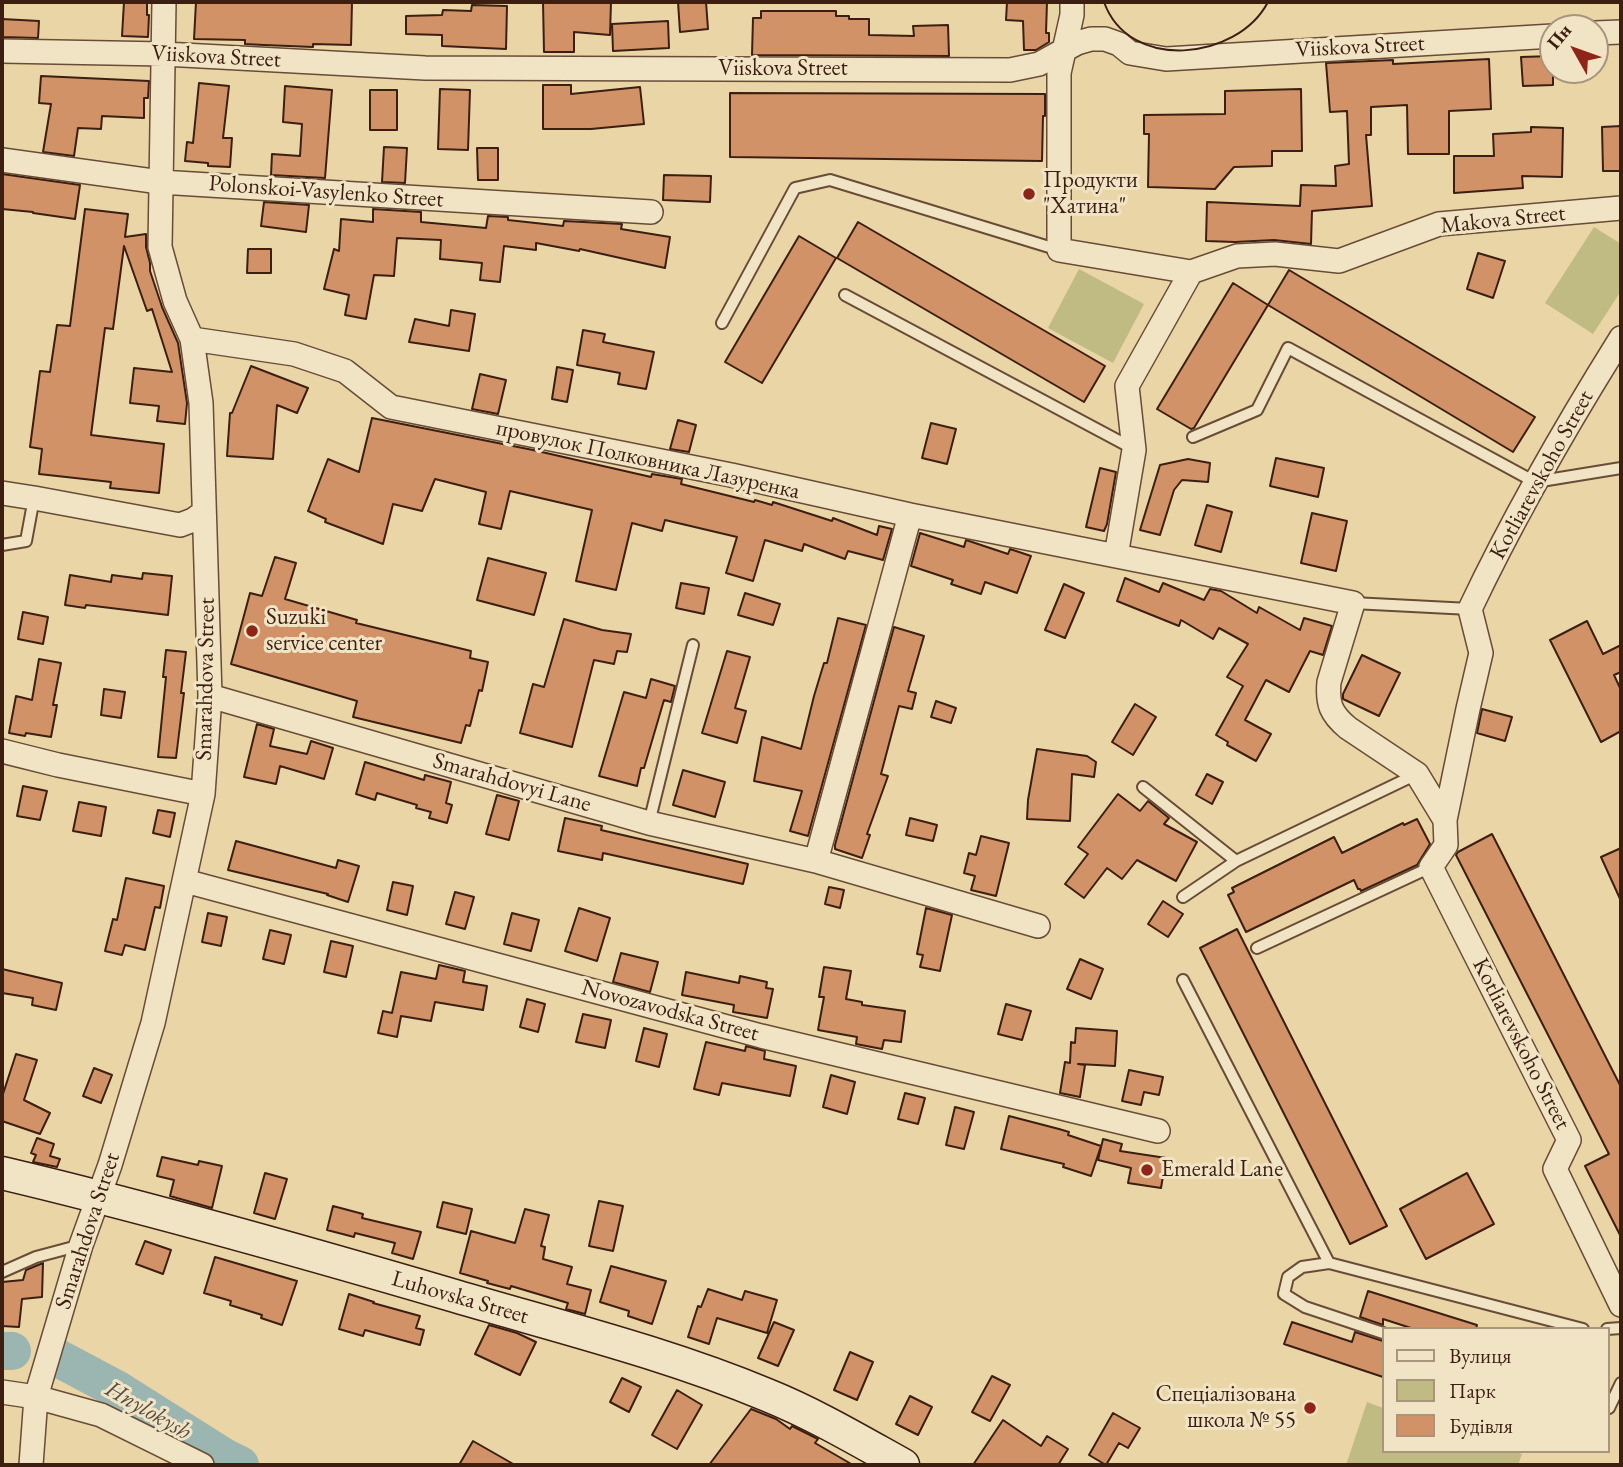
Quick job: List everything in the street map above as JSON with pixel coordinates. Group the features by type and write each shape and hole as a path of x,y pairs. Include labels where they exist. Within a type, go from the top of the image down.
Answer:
{"street":[{"name":"Smarahdova Street","path":"31,1465 36,1397 81,1245 110,1165 153,1023 203,794 210,695 201,403 192,339 176,301 160,247 164,2"},
{"path":"1059,250 1059,73 1072,15 1072,2"},
{"name":"Viiskova Street","path":"2,51 164,54 425,68 1010,70 1039,64 1077,43 1091,39 1105,39 1119,44 1130,53 1166,59 1539,37"},
{"name":"Polonskoi-Vasylenko Street","path":"2,160 160,182 651,212"},
{"name":"Makova Street","path":"1059,250 1191,272 1237,256 1275,254 1339,261 1440,225 1621,208"},
{"path":"1116,556 1135,450 1127,386 1191,272"},
{"name":"Kotliarevskoho Street","path":"1470,609 1574,412 1621,338"},
{"name":"провулок Полковника Лазуренка","path":"192,339 294,354 345,371 391,407 717,472 910,515 1353,603"},
{"path":"2,494 180,525 204,512"},
{"path":"816,862 910,515"},
{"path":"1353,603 1329,682 1331,708 1338,719 1348,727 1417,774 1445,820"},
{"path":"1431,867 1446,845 1445,820 1481,653 1470,609"},
{"name":"Smarahdovyi Lane","path":"210,695 649,823 816,862 1038,926"},
{"path":"2,751 203,794"},
{"name":"Kotliarevskoho Street","path":"1431,867 1569,1140 1555,1169 1621,1305"},
{"name":"Novozavodska Street","path":"185,881 761,1036 1158,1131"},
{"name":"Luhovska Street","path":"2,1172 99,1195 292,1248 680,1362 768,1395 825,1421 903,1465"},
{"path":"2,1392 36,1397 101,1415 201,1465"}],"lane":[{"path":"722,323 795,188 830,180 1059,250"},
{"path":"845,295 1135,450"},
{"path":"1193,437 1257,410 1289,348 1535,482 1621,468"},
{"path":"2,545 26,541 34,498"},
{"path":"1353,603 1470,609"},
{"path":"649,823 693,645"},
{"path":"1183,897 1236,861 1417,774"},
{"path":"1143,787 1236,861"},
{"path":"1257,948 1431,867"},
{"path":"1183,980 1329,1263"},
{"path":"2,1272 36,1257 81,1245"},
{"path":"1382,1333 1305,1307 1284,1294 1288,1277 1302,1267 1329,1263 1575,1327"},
{"path":"1609,1408 1621,1383"}],"green space":[{"path":"1594,227 1621,244 1621,291 1593,334 1545,303"},
{"path":"1079,269 1144,304 1113,363 1048,328"},
{"path":"1367,1402 1382,1408 1382,1453 1522,1454 1518,1465 1346,1465"}],"building":[{"path":"124,2 147,2 148,37 122,36"},
{"path":"196,2 352,2 351,45 313,44 313,47 245,44 245,40 194,39"},
{"path":"543,2 611,2 610,35 574,32 574,52 544,52"},
{"path":"678,2 706,2 708,29 680,32"},
{"path":"1007,2 1047,2 1046,33 1049,33 1049,42 1036,50 1024,50 1023,21 1006,20"},
{"path":"472,5 507,6 506,49 442,46 442,35 406,34 406,16 442,15 443,10 471,11"},
{"path":"761,11 836,11 836,16 869,19 869,35 914,36 913,26 948,25 949,56 752,55 753,18 761,18"},
{"path":"2,19 39,21 38,38 2,37"},
{"path":"668,21 669,48 613,51 612,24"},
{"path":"1539,56 1539,84 1553,85 1523,86 1521,57"},
{"path":"1489,59 1491,109 1449,111 1449,154 1408,154 1407,105 1371,107 1371,135 1366,135 1372,206 1312,211 1311,244 1274,240 1206,241 1207,202 1300,206 1301,185 1336,186 1335,166 1349,164 1347,111 1330,112 1326,63 1393,60 1393,64"},
{"path":"41,76 149,81 148,98 144,98 144,118 102,116 101,129 78,128 74,156 43,152 51,104 39,103"},
{"path":"199,83 229,86 223,138 232,138 230,167 185,161 187,142 193,143"},
{"path":"543,85 571,85 571,94 640,87 644,124 591,129 543,129"},
{"path":"285,86 332,90 325,178 271,175 272,154 300,156 302,124 283,122"},
{"path":"440,89 470,90 468,150 438,149"},
{"path":"1301,89 1302,151 1272,151 1272,166 1234,167 1215,189 1148,187 1149,134 1144,134 1144,115 1225,114 1225,91"},
{"path":"370,90 397,90 397,130 370,130"},
{"path":"730,93 1045,94 1042,161 730,157"},
{"path":"1621,126 1621,171 1603,171 1602,127"},
{"path":"1531,127 1563,128 1562,177 1522,176 1523,188 1454,193 1454,156 1494,156 1493,134 1531,132"},
{"path":"384,147 407,148 405,183 382,182"},
{"path":"477,148 498,148 498,180 478,180"},
{"path":"2,174 80,185 75,219 2,209"},
{"path":"664,175 711,176 710,202 663,200"},
{"path":"264,202 309,205 306,232 261,226"},
{"path":"85,209 128,214 125,237 146,234 150,271 178,343 187,403 185,424 157,421 159,406 130,403 134,368 172,372 152,309 147,311 124,246 113,329 105,328 91,435 164,444 159,493 110,488 111,482 39,474 42,449 30,447 40,371 50,372 57,325 70,326"},
{"path":"373,209 421,212 421,222 486,228 488,216 563,226 564,221 622,224 621,229 670,237 665,268 580,249 579,251 536,243 536,250 504,246 500,282 480,280 482,263 440,259 441,240 397,238 394,276 374,275 366,319 345,315 349,295 324,289 334,249 339,251 341,219 373,222"},
{"path":"858,222 1105,366 1084,402 837,258"},
{"path":"799,236 836,258 762,383 725,362"},
{"path":"248,249 271,249 271,273 247,273"},
{"path":"1478,253 1505,261 1493,298 1467,289"},
{"path":"1289,270 1535,417 1513,452 1268,305"},
{"path":"1233,283 1268,305 1191,429 1157,409"},
{"path":"451,310 475,314 469,351 409,342 415,319 449,326"},
{"path":"583,330 605,334 603,342 654,352 646,389 618,384 620,373 577,365"},
{"path":"251,366 308,388 297,413 277,405 273,459 227,456 230,413"},
{"path":"557,367 573,370 567,402 552,399"},
{"path":"480,374 506,380 498,414 472,409"},
{"path":"372,418 651,477 652,474 682,479 681,484 754,502 755,500 772,505 773,502 832,521 833,518 877,535 879,526 892,529 883,560 848,551 845,559 804,544 802,551 765,540 753,581 726,573 737,537 665,520 662,531 632,523 616,590 576,581 592,510 510,491 501,529 479,524 486,492 435,479 422,511 393,504 383,544 325,522 326,519 308,511 328,459 359,472"},
{"path":"678,420 696,425 689,452 670,449"},
{"path":"931,423 956,429 947,464 922,458"},
{"path":"1276,458 1324,468 1318,497 1270,486"},
{"path":"1188,459 1210,463 1208,482 1182,480 1174,490 1160,535 1140,530 1160,465"},
{"path":"1100,468 1116,472 1104,531 1086,527"},
{"path":"1207,505 1232,512 1221,552 1195,545"},
{"path":"1312,513 1347,521 1336,571 1301,563"},
{"path":"920,533 964,547 966,540 1008,554 1010,549 1031,556 1017,593 985,582 981,594 951,584 953,580 911,566"},
{"path":"275,557 296,563 285,599 357,620 356,623 471,651 470,658 488,662 482,691 479,690 470,726 466,725 461,743 353,717 357,701 231,664 250,593 262,596"},
{"path":"488,558 546,573 534,615 477,600"},
{"path":"143,573 172,576 168,615 65,605 70,575 111,582 112,575 142,579"},
{"path":"1125,578 1159,592 1163,583 1204,600 1210,589 1221,591 1257,613 1259,607 1300,630 1304,618 1332,626 1323,655 1310,651 1289,692 1266,680 1245,720 1271,734 1256,761 1227,745 1228,742 1216,735 1243,686 1227,677 1248,644 1219,628 1213,639 1181,620 1179,626 1117,601"},
{"path":"681,583 709,588 704,614 676,608"},
{"path":"1064,584 1084,593 1065,638 1045,630"},
{"path":"745,593 780,604 773,625 738,615"},
{"path":"23,612 48,617 43,644 18,639"},
{"path":"838,618 866,625 808,836 790,831 802,791 754,781 762,737 801,749"},
{"path":"564,619 602,630 631,634 627,652 617,651 614,664 594,660 572,747 520,733 533,684 544,687"},
{"path":"1587,621 1603,654 1621,645 1621,672 1614,675 1621,690 1621,731 1601,742 1550,640"},
{"path":"894,627 924,636 908,691 916,693 912,709 899,706 881,774 888,776 867,834 870,835 862,858 835,849 835,845"},
{"path":"166,650 186,652 176,758 158,757"},
{"path":"727,651 750,657 735,708 746,711 737,743 702,733"},
{"path":"1362,655 1400,673 1379,716 1343,699"},
{"path":"39,659 61,663 53,705 57,705 51,737 9,733 16,696 32,700"},
{"path":"651,679 675,686 671,702 664,700 637,786 599,776 624,692 646,698"},
{"path":"104,689 125,692 121,718 101,715"},
{"path":"936,701 956,708 951,723 931,717"},
{"path":"1135,704 1156,717 1133,755 1112,742"},
{"path":"1482,709 1512,717 1505,741 1477,733"},
{"path":"257,724 274,729 270,746 307,754 311,741 333,748 324,779 280,766 276,784 244,777"},
{"path":"1037,749 1087,756 1096,762 1094,777 1072,774 1070,821 1027,819"},
{"path":"365,762 424,780 425,775 451,782 446,803 452,805 447,823 429,818 431,812 416,808 417,805 377,793 375,800 356,794"},
{"path":"683,770 725,782 715,817 673,805"},
{"path":"1207,774 1223,782 1212,804 1196,795"},
{"path":"23,786 47,791 40,820 17,816"},
{"path":"1118,794 1140,811 1148,801 1169,818 1164,824 1197,842 1176,881 1137,860 1122,879 1107,868 1084,898 1065,884 1088,854 1078,847"},
{"path":"497,795 519,801 509,840 486,834"},
{"path":"79,802 106,807 101,836 73,831"},
{"path":"158,810 175,813 170,837 153,833"},
{"path":"565,818 602,826 601,830 748,864 743,884 603,853 602,860 558,851"},
{"path":"910,818 937,825 933,841 906,835"},
{"path":"1417,819 1430,844 1417,865 1361,891 1354,880 1246,932 1228,895 1234,892 1232,888 1334,837 1342,853 1403,823 1404,825"},
{"path":"1492,834 1621,1087 1621,1237 1585,1166 1609,1154 1456,855"},
{"path":"981,836 1009,843 996,896 971,890 975,876 964,873 969,853 976,855"},
{"path":"236,841 336,868 338,860 359,866 348,902 328,894 228,870"},
{"path":"1621,848 1621,901 1601,857"},
{"path":"126,878 164,886 160,908 155,907 145,950 125,945 122,955 105,951 113,919 117,920"},
{"path":"393,882 413,886 407,915 387,910"},
{"path":"829,887 844,890 840,908 825,904"},
{"path":"455,892 474,897 465,929 446,924"},
{"path":"1163,901 1183,914 1168,937 1148,924"},
{"path":"579,908 610,918 597,961 565,951"},
{"path":"926,908 952,915 940,971 920,967 923,955 917,954"},
{"path":"208,913 227,917 221,946 202,942"},
{"path":"512,913 539,920 531,951 504,944"},
{"path":"1237,929 1387,1226 1350,1244 1200,948"},
{"path":"270,930 291,935 284,964 263,959"},
{"path":"331,941 353,946 346,977 324,972"},
{"path":"621,953 658,962 650,992 613,982"},
{"path":"1080,959 1103,969 1091,999 1067,989"},
{"path":"439,965 465,971 463,982 487,986 483,1010 435,1002 431,1021 401,1016 397,1037 378,1033 383,1011 392,1013 401,972 436,979"},
{"path":"824,967 851,971 846,999 862,1002 862,1005 905,1011 901,1042 884,1040 882,1049 856,1044 857,1037 818,1030 824,997 819,997"},
{"path":"2,969 62,983 56,1010 32,1005 33,998 2,993"},
{"path":"686,972 739,983 740,976 767,982 766,988 773,989 767,1018 733,1012 734,1005 682,995"},
{"path":"527,999 545,1004 538,1032 520,1027"},
{"path":"1006,1004 1031,1011 1022,1040 998,1034"},
{"path":"583,1014 611,1020 605,1048 576,1042"},
{"path":"644,1028 667,1034 659,1067 636,1061"},
{"path":"1076,1028 1117,1031 1115,1066 1078,1064 1085,1065 1080,1097 1060,1093 1065,1062 1070,1063 1071,1042 1075,1043"},
{"path":"706,1042 745,1051 746,1046 765,1051 764,1059 796,1066 790,1096 722,1083 719,1095 694,1089"},
{"path":"16,1054 37,1060 24,1100 50,1113 40,1134 2,1121 2,1097"},
{"path":"94,1068 112,1075 101,1103 83,1096"},
{"path":"1129,1070 1163,1077 1159,1095 1144,1092 1141,1105 1122,1101"},
{"path":"831,1075 855,1082 847,1114 823,1107"},
{"path":"905,1093 925,1098 918,1124 898,1119"},
{"path":"955,1107 974,1112 964,1149 946,1145"},
{"path":"1009,1116 1069,1132 1068,1135 1101,1146 1091,1176 1063,1167 1064,1164 1001,1149"},
{"path":"37,1138 54,1144 50,1156 60,1159 57,1167 33,1162 36,1155 31,1153"},
{"name":"Emerald Lane","path":"1103,1139 1122,1144 1120,1151 1166,1158 1161,1188 1128,1183 1131,1168 1098,1160"},
{"path":"162,1157 198,1165 199,1161 222,1166 212,1208 170,1196 174,1180 157,1176"},
{"path":"265,1173 287,1179 275,1219 254,1213"},
{"path":"1467,1173 1494,1224 1426,1259 1400,1209"},
{"path":"599,1201 623,1206 613,1251 589,1246"},
{"path":"443,1202 472,1209 466,1234 437,1227"},
{"path":"333,1206 363,1214 362,1218 421,1232 413,1259 392,1253 395,1243 355,1233 354,1237 327,1230"},
{"path":"525,1209 549,1215 541,1246 545,1247 543,1259 572,1267 567,1284 591,1290 585,1314 566,1309 568,1303 511,1286 510,1289 487,1283 488,1281 460,1273 471,1231 515,1243"},
{"path":"145,1241 171,1250 163,1274 136,1264"},
{"path":"215,1257 297,1281 282,1325 261,1318 262,1315 230,1305 231,1301 204,1293"},
{"path":"43,1263 42,1297 22,1299 19,1327 2,1326 2,1282 23,1280 26,1270"},
{"path":"611,1266 666,1281 652,1324 628,1316 629,1311 600,1302"},
{"path":"708,1289 742,1300 745,1291 777,1300 767,1333 717,1318 709,1344 688,1337 698,1306 701,1307"},
{"path":"1368,1291 1477,1325 1408,1327 1383,1319 1383,1325 1360,1317"},
{"path":"349,1294 420,1316 416,1328 424,1330 420,1345 365,1330 363,1336 339,1329"},
{"path":"774,1322 794,1330 778,1366 758,1358"},
{"path":"1292,1322 1352,1342 1355,1332 1382,1341 1382,1377 1284,1344"},
{"path":"489,1325 536,1342 520,1375 475,1354"},
{"path":"850,1352 873,1362 857,1400 834,1390"},
{"path":"992,1376 1010,1385 990,1421 972,1412"},
{"path":"622,1378 641,1387 629,1412 610,1402"},
{"path":"677,1390 702,1405 677,1449 652,1435"},
{"path":"910,1396 932,1407 918,1435 896,1424"},
{"path":"751,1409 776,1419 790,1429 792,1426 818,1439 815,1443 853,1465 709,1465"},
{"path":"1113,1413 1140,1428 1128,1448 1119,1443 1106,1465 1089,1455"},
{"path":"1003,1420 1041,1446 1047,1436 1068,1449 1058,1465 973,1465"},
{"path":"473,1441 515,1465 459,1465"}],"waterway":[{"name":"Hnylokysh","path":"2,1351 12,1351"},
{"name":"Hnylokysh","path":"56,1357 118,1390 240,1465"}],"tram line":[{"path":"1104,2 1117,25 1136,40 1159,48 1184,50 1209,46 1233,37 1253,22 1268,2"}],"place":[{"name":"Продукти \"Хатина\"","path":"1029,194"},
{"name":"Suzuki service center","path":"252,631"},
{"name":"Emerald Lane","path":"1147,1170"},
{"name":"Спеціалізована школа № 55","path":"1310,1408"}]}
